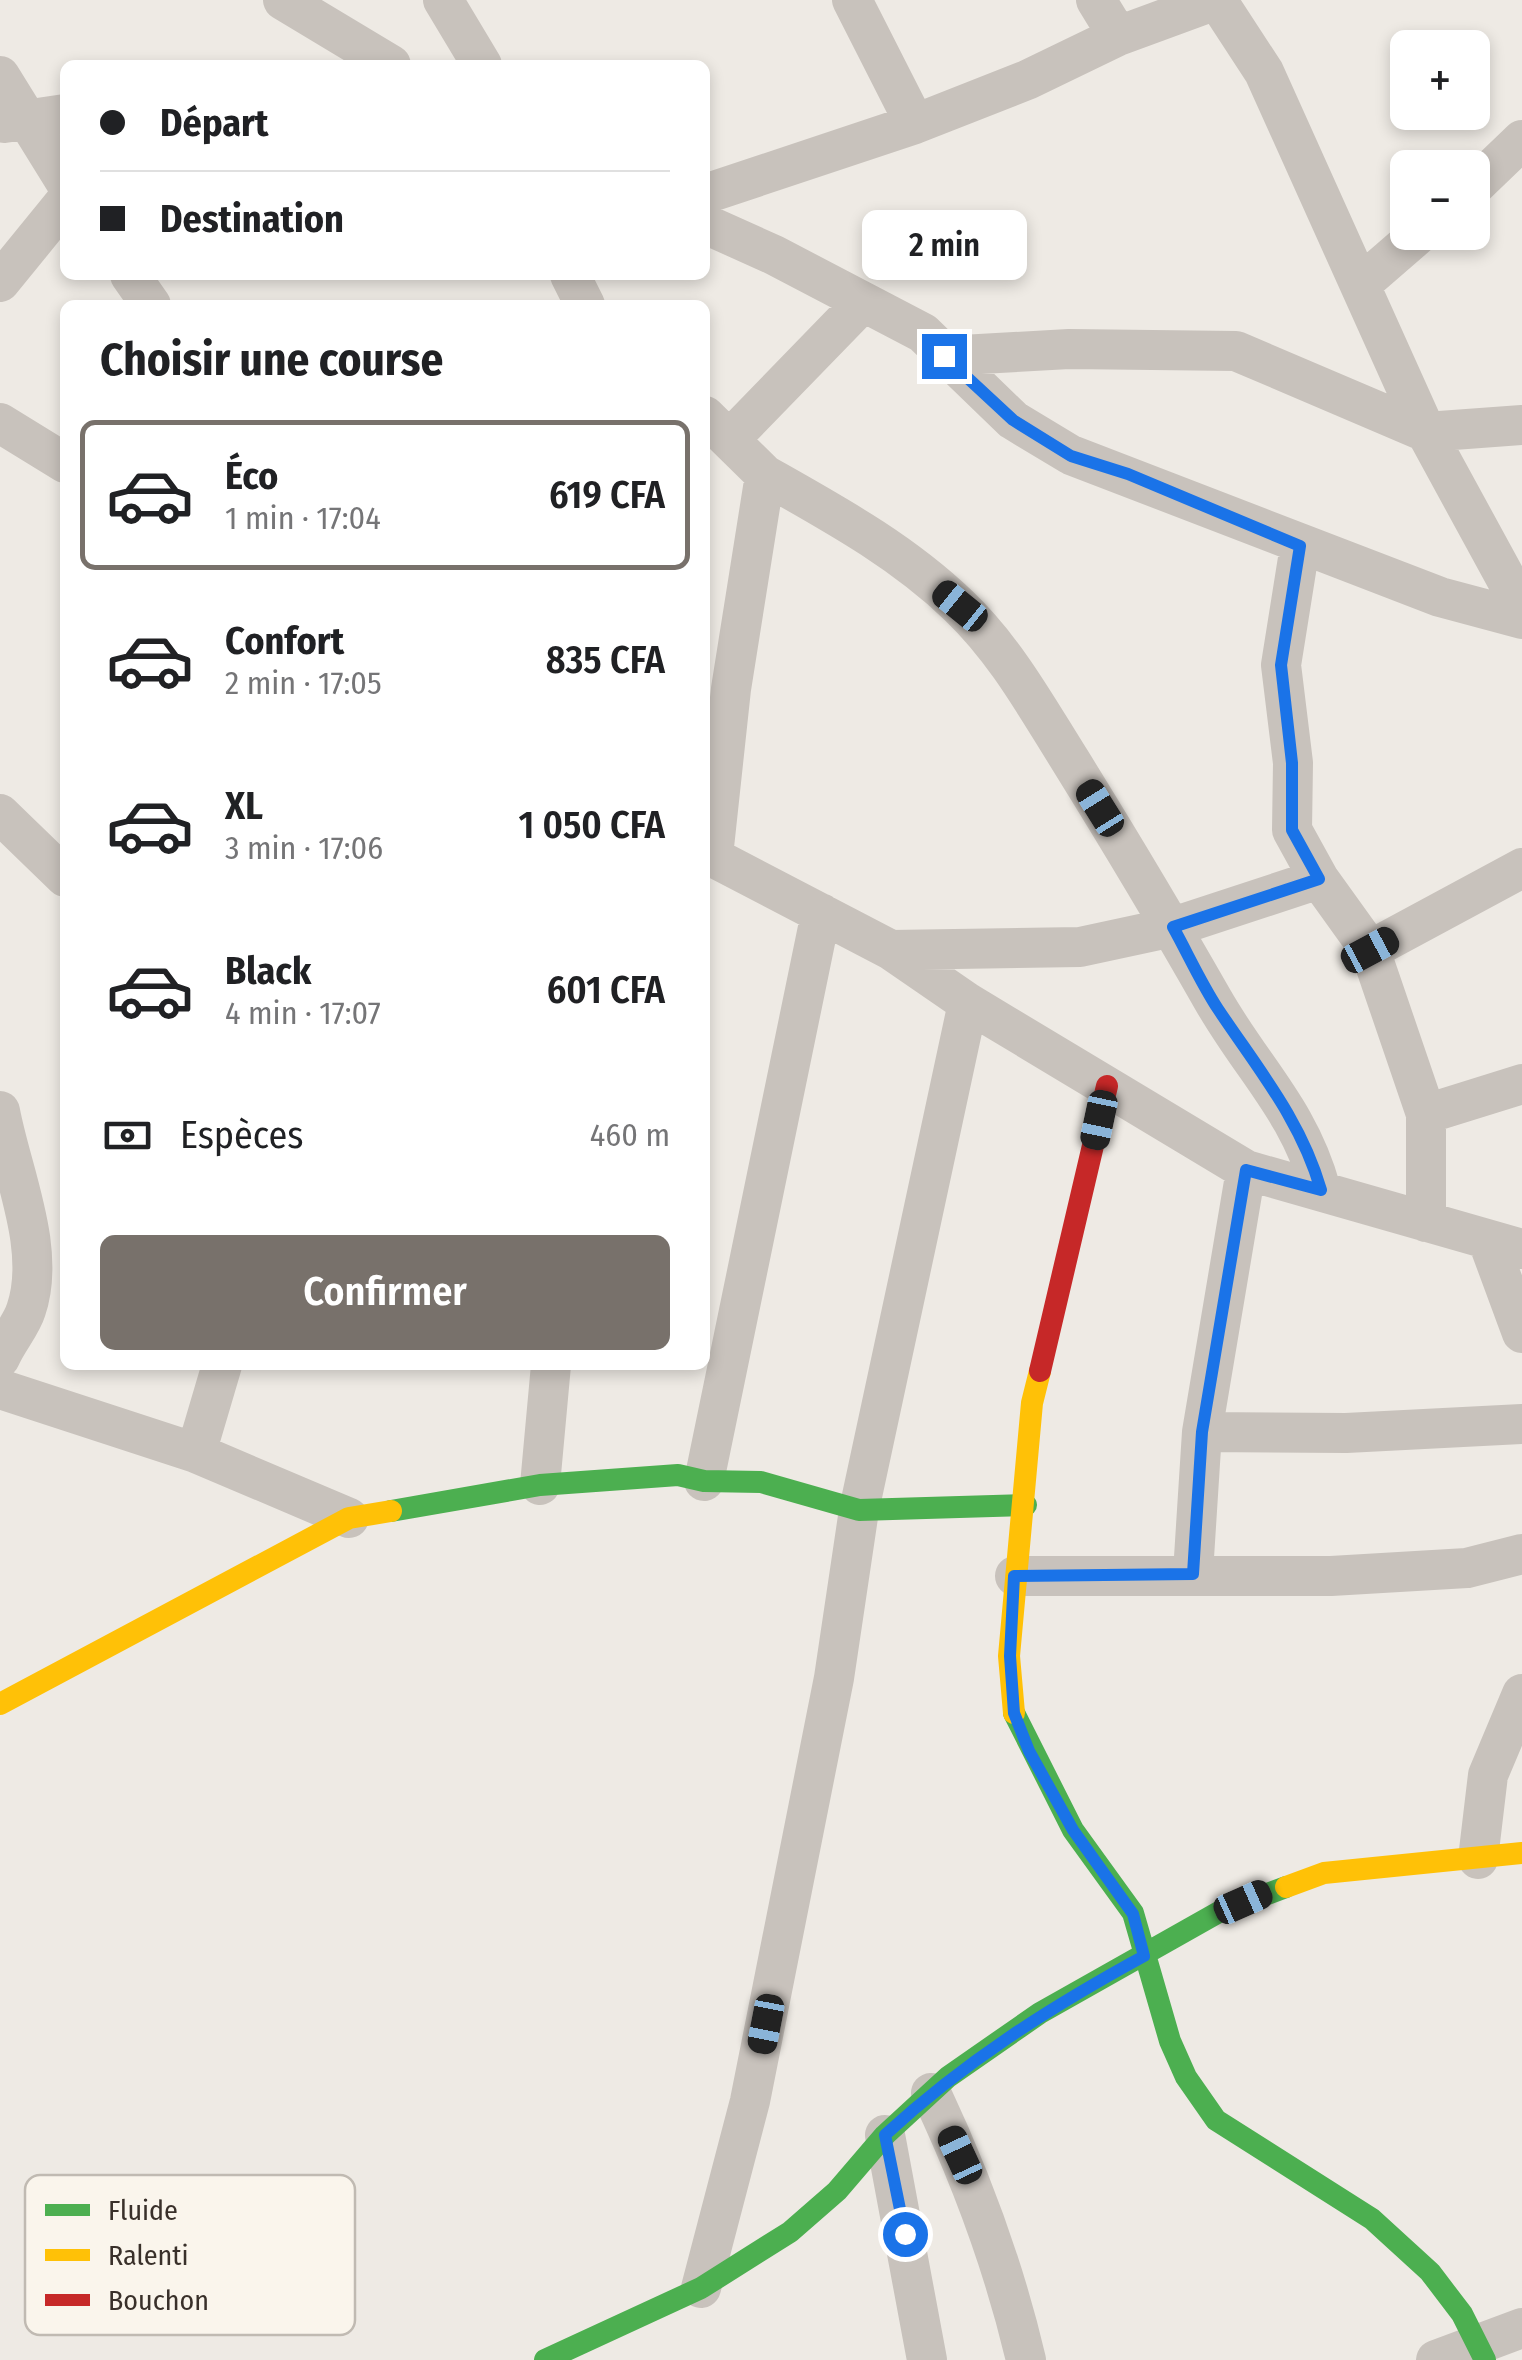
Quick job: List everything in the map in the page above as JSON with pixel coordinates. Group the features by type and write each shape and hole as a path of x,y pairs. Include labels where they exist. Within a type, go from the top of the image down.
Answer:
{"street":[{"path":"283,0 383,60"},
{"path":"443,0 479,60"},
{"path":"852,0 915,124"},
{"path":"1096,0 1118,36"},
{"path":"710,192 915,124 1027,80 1118,36 1216,0 1264,72 1426,432 1522,608"},
{"path":"0,76 60,172"},
{"path":"1490,171 1522,140"},
{"path":"0,282 60,208"},
{"path":"710,226 923,332 1013,420 1071,456 1128,474 1300,546 1440,598 1522,620"},
{"path":"1360,285 1400,250"},
{"path":"863,302 718,427 765,475 872,535 960,606 1011,665 1173,927 1216,1004 1291,1113 1310,1152 1321,1190"},
{"path":"944,356 1069,349 1236,350 1426,432 1522,425"},
{"path":"0,423 60,459"},
{"path":"710,848 765,475"},
{"path":"1300,546 1281,665 1292,763 1292,830 1319,879 1370,950 1426,1114 1426,1222"},
{"path":"0,814 60,872"},
{"path":"710,856 891,950 968,1003 1246,1170 1505,1245 1522,1333"},
{"path":"1370,950 1522,868"},
{"path":"891,950 1080,947 1173,927 1319,879"},
{"path":"704,1481 821,913"},
{"path":"701,2288 750,2101 834,1678 859,1510 968,1003"},
{"path":"1426,1114 1522,1084"},
{"path":"1107,1086 1032,1403 1026,1505 1014,1576 1010,1656 1014,1713 1029,1751 1073,1830 1133,1914 1178,2060 1216,2120 1372,2219 1430,2272 1462,2314 1480,2351"},
{"path":"0,1111 29,1242 30,1282 26,1312 0,1358"},
{"path":"1193,1574 1202,1432 1246,1170"},
{"path":"196,1453 221,1370"},
{"path":"540,1485 551,1370"},
{"path":"0,1389 196,1453 349,1518"},
{"path":"1202,1432 1346,1432 1522,1424"},
{"path":"0,1704 349,1518 540,1485 678,1475 704,1481 760,1482 859,1510 1026,1505"},
{"path":"1014,1576 1331,1576 1467,1568 1522,1554"},
{"path":"1478,1859 1488,1775 1522,1694"},
{"path":"545,2360 701,2288 790,2232 837,2190 885,2135 931,2093 1040,2013 1218,1912 1324,1873 1372,1864 1522,1853"},
{"path":"931,2093 975,2186 1012,2295 1026,2360"},
{"path":"885,2135 927,2360"},
{"path":"1436,2360 1480,2351 1522,2328"}],"traffic: fast":[{"path":"391,1511 540,1485 678,1475 704,1481 761,1482 859,1510 1026,1505"},
{"path":"1014,1713 1073,1830 1133,1913 1170,2041 1186,2077 1216,2120 1372,2219 1430,2272 1462,2314 1485,2360"},
{"path":"545,2360 701,2288 790,2232 837,2191 885,2135 948,2077 1040,2013 1219,1912 1286,1887"}],"traffic: slow":[{"path":"1014,1713 1009,1656 1032,1403 1040,1371"},
{"path":"0,1704 349,1518 391,1511"},
{"path":"1286,1887 1324,1873 1522,1853"}],"traffic: jam":[{"path":"1040,1371 1107,1086"}],"route":[{"path":"905,2234 885,2135 948,2078 1040,2013 1144,1956 1133,1914 1073,1830 1029,1751 1014,1713 1010,1656 1014,1576 1193,1574 1202,1432 1246,1170 1321,1190 1310,1152 1291,1113 1216,1004 1173,927 1319,879 1292,830 1292,763 1281,665 1300,546 1128,474 1071,456 1013,420 944,356"}]}
